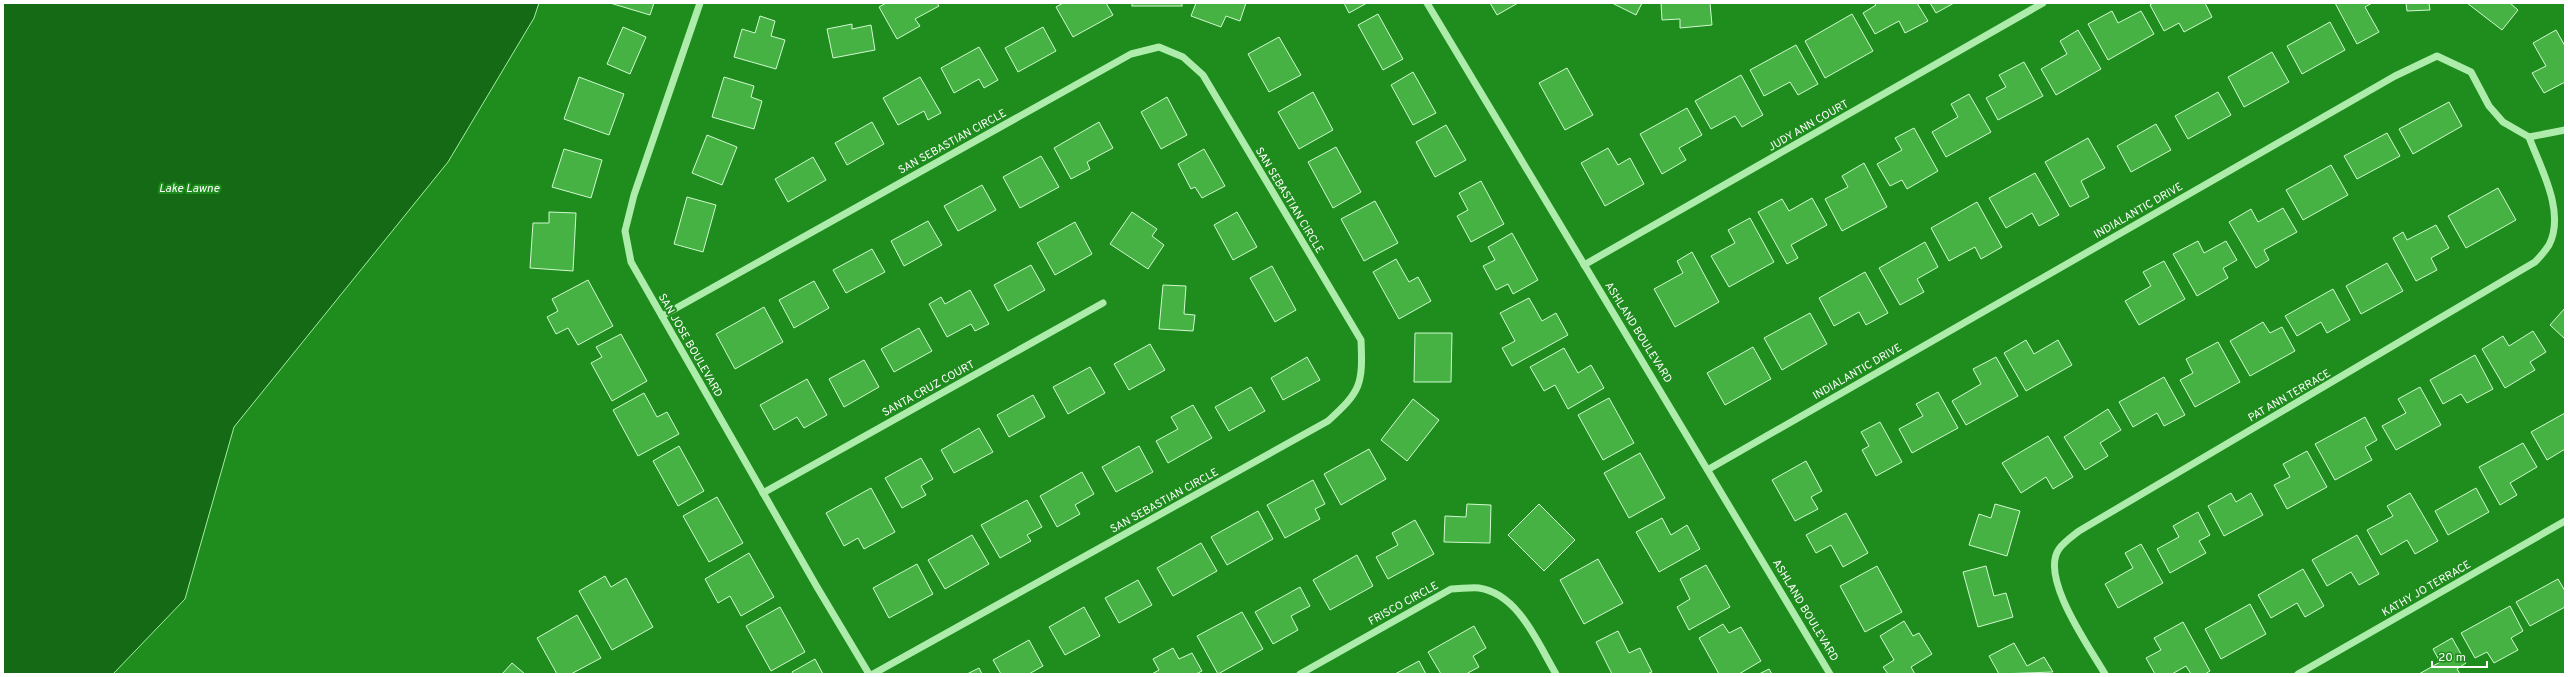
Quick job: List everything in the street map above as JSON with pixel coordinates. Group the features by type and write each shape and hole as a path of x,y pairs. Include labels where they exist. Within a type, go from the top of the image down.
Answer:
{"street":[{"name":"SAN JOSE BOULEVARD","path":"700,3 634,195 625,232 631,262 763,493 869,674"},
{"name":"ASHLAND BOULEVARD","path":"1427,3 1584,265 1709,469 1830,674"},
{"name":"JUDY ANN COURT","path":"1584,265 2043,3"},
{"name":"SAN SEBASTIAN CIRCLE","path":"662,316 1131,54 1159,47 1183,56 1203,74 1357,333 1361,340 1363,372 1353,399 1328,421 874,674"},
{"name":"INDIALANTIC DRIVE","path":"1709,469 2388,80 2437,56 2471,72 2489,106 2503,122 2529,136"},
{"path":"2529,136 2565,130"},
{"name":"PAT ANN TERRACE","path":"2105,674 2059,595 2054,571 2059,550 2080,531 2535,262 2549,244 2554,223 2553,202 2529,136"},
{"name":"SANTA CRUZ COURT","path":"763,493 1103,303"},
{"name":"KATHY JO TERRACE","path":"2298,674 2565,521"},
{"name":"FRISCO CIRCLE","path":"1300,674 1451,589 1480,588 1502,598 1522,616 1556,674"}],"water":[{"name":"Lake Lawne","path":"3,3 539,3 534,18 448,162 234,427 185,599 113,674 3,674"}],"building":[{"path":"610,3 654,3 650,15"},
{"path":"886,3 937,3 939,6 915,19 920,26 897,39 879,7"},
{"path":"1063,3 1106,3 1113,15 1073,37 1056,7"},
{"path":"1132,3 1182,3 1182,6 1132,6"},
{"path":"1196,3 1246,3 1240,21 1226,16 1221,27 1191,16"},
{"path":"1344,3 1367,3 1349,13"},
{"path":"1490,3 1518,3 1497,15"},
{"path":"1612,3 1642,3 1636,15"},
{"path":"1661,3 1710,3 1712,25 1680,28 1680,19 1662,20"},
{"path":"1874,3 1917,3 1928,21 1905,33 1899,21 1875,34 1863,13 1876,5"},
{"path":"1930,3 1954,3 1936,13"},
{"path":"2153,3 2205,3 2212,17 2184,32 2179,23 2164,31 2150,5"},
{"path":"2335,3 2372,3 2365,7 2379,32 2357,44"},
{"path":"2406,3 2429,3 2430,10 2407,11"},
{"path":"2467,3 2510,3 2518,10 2502,30"},
{"path":"2112,11 2118,23 2141,11 2154,34 2108,60 2088,24"},
{"path":"1378,14 1403,59 1383,70 1358,25"},
{"path":"1852,14 1873,51 1825,78 1805,41"},
{"path":"760,16 775,21 771,36 785,40 776,69 734,57 742,29 755,33"},
{"path":"2330,22 2345,50 2302,74 2287,46"},
{"path":"852,24 852,29 871,25 875,50 833,58 827,29"},
{"path":"623,27 646,37 630,74 607,64"},
{"path":"1043,27 1056,51 1018,72 1005,48"},
{"path":"2078,30 2101,69 2056,95 2041,69 2067,54 2060,41"},
{"path":"2556,30 2565,46 2565,82 2544,93 2532,73 2546,66 2533,43"},
{"path":"1279,37 1301,75 1269,92 1248,54"},
{"path":"1796,45 1818,84 1798,95 1790,82 1764,96 1750,70"},
{"path":"979,47 998,80 984,88 979,79 954,93 941,68"},
{"path":"2272,52 2289,82 2244,107 2228,77"},
{"path":"2024,62 2043,96 1998,120 1986,98 2006,87 1999,75"},
{"path":"1567,68 1593,115 1565,130 1539,83"},
{"path":"1413,72 1436,113 1413,125 1391,85"},
{"path":"1741,75 1763,115 1742,127 1735,116 1711,129 1695,101"},
{"path":"579,77 624,94 609,135 564,119"},
{"path":"724,77 754,86 751,97 762,101 754,129 712,117"},
{"path":"920,77 941,113 928,120 924,111 898,125 883,98"},
{"path":"1313,92 1333,130 1299,149 1278,112"},
{"path":"2218,92 2231,115 2188,139 2175,116"},
{"path":"1969,94 1991,132 1946,157 1932,132 1958,117 1951,104"},
{"path":"1167,97 1187,135 1161,149 1141,112"},
{"path":"2449,102 2462,126 2413,154 2399,129"},
{"path":"1687,108 1702,135 1679,148 1686,160 1662,174 1640,134"},
{"path":"872,122 884,144 847,165 835,143"},
{"path":"1099,122 1113,148 1087,162 1090,169 1071,179 1054,148"},
{"path":"2156,124 2171,150 2131,172 2117,146"},
{"path":"1446,125 1466,160 1435,177 1416,142"},
{"path":"1914,128 1938,171 1907,189 1902,180 1890,186 1877,164 1902,150 1895,138"},
{"path":"2387,133 2400,156 2357,179 2344,156"},
{"path":"707,135 737,147 722,185 692,173"},
{"path":"2088,138 2105,168 2081,181 2089,197 2070,207 2045,162"},
{"path":"1336,147 1361,192 1333,208 1308,162"},
{"path":"1608,148 1618,165 1630,158 1644,184 1605,206 1581,163"},
{"path":"564,149 602,160 591,198 552,187"},
{"path":"1204,149 1225,186 1202,198 1195,187 1191,189 1178,164"},
{"path":"1041,156 1059,187 1020,208 1003,177"},
{"path":"813,157 826,180 788,202 775,179"},
{"path":"1864,163 1887,207 1842,231 1825,199 1848,187 1842,176"},
{"path":"2331,165 2348,195 2303,220 2286,190"},
{"path":"2035,173 2059,215 2039,226 2032,213 2006,228 1989,198"},
{"path":"1481,181 1504,224 1471,242 1457,216 1468,210 1459,193"},
{"path":"982,185 996,210 958,231 944,206"},
{"path":"2498,188 2516,220 2466,248 2448,216"},
{"path":"687,197 716,205 703,252 674,244"},
{"path":"1812,198 1827,225 1791,245 1798,258 1787,264 1758,212 1782,199 1789,211"},
{"path":"1375,201 1398,243 1364,261 1341,219"},
{"path":"1977,202 2002,247 1981,259 1975,247 1949,261 1931,228"},
{"path":"2283,208 2297,232 2264,250 2269,260 2256,268 2229,222 2251,209 2258,222"},
{"path":"549,212 576,213 573,271 530,268 533,223 549,223"},
{"path":"1132,212 1157,229 1152,236 1164,245 1148,269 1110,244"},
{"path":"1237,212 1257,247 1233,260 1214,225"},
{"path":"1750,218 1774,262 1729,287 1711,256 1735,243 1728,230"},
{"path":"928,221 942,245 904,266 891,241"},
{"path":"1075,222 1092,254 1055,275 1037,243"},
{"path":"2436,225 2449,248 2431,258 2437,270 2416,281 2393,238 2403,232 2407,240"},
{"path":"1512,233 1538,280 1513,294 1508,284 1496,290 1483,266 1495,260 1488,247"},
{"path":"2198,241 2204,253 2226,241 2237,260 2223,268 2228,278 2197,296 2173,254"},
{"path":"1925,242 1938,267 1917,279 1924,292 1900,305 1879,268"},
{"path":"872,249 885,272 846,293 833,270"},
{"path":"1692,252 1719,302 1675,327 1654,289 1683,273 1677,261"},
{"path":"1396,259 1409,282 1418,277 1431,301 1399,319 1373,272"},
{"path":"2164,261 2185,299 2139,325 2125,301 2151,286 2143,272"},
{"path":"2387,263 2403,291 2361,314 2346,286"},
{"path":"1031,265 1045,290 1008,311 994,285"},
{"path":"1272,266 1296,310 1275,322 1250,278"},
{"path":"1865,272 1888,313 1866,325 1859,312 1834,326 1819,298"},
{"path":"588,280 613,326 578,345 568,328 556,334 547,317 558,311 552,299"},
{"path":"814,281 829,308 794,328 779,300"},
{"path":"1163,285 1186,286 1184,314 1195,315 1193,331 1159,329"},
{"path":"2333,289 2350,320 2327,333 2321,322 2297,336 2285,316"},
{"path":"970,290 989,324 975,331 971,324 947,337 929,304 941,297 945,304"},
{"path":"1529,298 1542,321 1556,313 1568,335 1512,366 1502,348 1515,341 1500,313"},
{"path":"764,307 783,342 735,369 716,334"},
{"path":"2565,308 2565,339 2550,325"},
{"path":"1810,313 1827,344 1782,370 1764,338"},
{"path":"2263,322 2270,333 2282,327 2295,351 2250,376 2230,341"},
{"path":"919,328 932,351 894,372 881,349"},
{"path":"2533,331 2546,352 2530,362 2535,370 2505,388 2482,349 2503,336 2509,346"},
{"path":"1415,333 1452,333 1451,382 1414,382"},
{"path":"621,334 647,381 612,401 591,363 602,357 596,347"},
{"path":"2026,340 2034,354 2058,340 2072,365 2026,391 2004,353"},
{"path":"2218,342 2240,382 2195,407 2180,380 2193,373 2186,359"},
{"path":"1150,344 1165,370 1129,390 1114,364"},
{"path":"1753,347 1771,379 1725,405 1707,373"},
{"path":"1564,348 1578,373 1591,365 1604,388 1568,409 1555,385 1544,391 1530,367"},
{"path":"2475,355 2493,389 2467,403 2461,394 2443,404 2430,380"},
{"path":"1307,357 1320,380 1283,400 1271,378"},
{"path":"1996,357 2018,396 1966,425 1952,401 1981,384 1973,369"},
{"path":"864,360 879,387 844,407 829,379"},
{"path":"1090,367 1105,393 1068,414 1053,387"},
{"path":"2164,377 2185,415 2164,426 2157,413 2133,427 2119,402"},
{"path":"807,379 827,415 804,428 797,417 774,430 760,405"},
{"path":"1251,387 1265,411 1229,431 1215,407"},
{"path":"2420,387 2441,425 2396,450 2382,426 2406,413 2398,399"},
{"path":"1938,392 1958,428 1912,453 1899,429 1923,416 1916,404"},
{"path":"644,393 657,417 667,412 679,434 638,456 613,410"},
{"path":"1033,395 1045,417 1009,437 997,415"},
{"path":"1609,398 1634,443 1603,460 1578,415"},
{"path":"1413,399 1439,420 1407,461 1381,440"},
{"path":"1193,405 1212,438 1168,463 1156,441 1178,429 1171,417"},
{"path":"2108,409 2121,430 2100,443 2108,456 2085,470 2064,437"},
{"path":"2565,413 2565,449 2547,460 2531,432"},
{"path":"2365,417 2377,440 2365,447 2372,460 2335,480 2315,444"},
{"path":"1880,422 1902,462 1876,476 1862,450 1869,446 1861,432"},
{"path":"979,428 993,452 954,473 941,450"},
{"path":"2048,436 2073,477 2053,489 2046,477 2021,493 2002,463"},
{"path":"2523,443 2537,467 2510,483 2517,495 2500,505 2479,467"},
{"path":"679,446 704,491 678,506 653,461"},
{"path":"1139,446 1153,472 1116,492 1102,467"},
{"path":"1369,449 1386,479 1341,505 1324,474"},
{"path":"2307,451 2327,487 2287,509 2274,485 2290,477 2283,464"},
{"path":"1640,453 1665,498 1629,518 1604,473"},
{"path":"921,458 933,479 921,486 926,495 902,508 885,478"},
{"path":"1806,461 1822,491 1811,497 1818,509 1795,521 1772,480"},
{"path":"1082,472 1094,494 1075,505 1080,514 1057,527 1040,496"},
{"path":"1313,480 1325,504 1315,509 1320,519 1285,538 1267,505"},
{"path":"871,488 895,532 864,549 858,538 844,546 826,513"},
{"path":"2476,488 2489,512 2448,535 2435,511"},
{"path":"2231,493 2236,502 2251,493 2263,515 2224,536 2208,506"},
{"path":"2410,493 2438,541 2415,554 2407,540 2381,555 2367,530 2393,516 2387,506"},
{"path":"717,497 743,543 709,562 683,516"},
{"path":"1027,500 1042,527 1027,535 1031,541 1000,558 981,525"},
{"path":"1467,504 1491,505 1490,543 1444,542 1445,516 1466,517"},
{"path":"1539,504 1575,540 1544,571 1508,535"},
{"path":"1995,504 2020,511 2007,556 1969,545 1979,514 1991,518"},
{"path":"1258,511 1273,539 1227,565 1211,537"},
{"path":"2198,512 2210,535 2199,541 2206,553 2170,573 2157,549 2179,537 2173,526"},
{"path":"1846,513 1868,553 1843,567 1831,545 1816,553 1806,535"},
{"path":"1662,518 1671,535 1687,525 1700,549 1659,572 1636,532"},
{"path":"1415,520 1434,554 1388,579 1376,557 1398,545 1392,533"},
{"path":"972,535 989,564 945,589 928,560"},
{"path":"2357,535 2379,574 2359,585 2351,572 2327,586 2312,560"},
{"path":"1201,543 1217,571 1173,596 1157,568"},
{"path":"2141,544 2163,583 2118,608 2105,584 2133,568 2125,553"},
{"path":"749,553 774,597 741,616 730,596 718,603 705,579"},
{"path":"1357,555 1373,586 1330,610 1313,580"},
{"path":"1598,559 1623,603 1584,624 1560,580"},
{"path":"917,564 933,594 889,618 873,588"},
{"path":"1706,565 1730,607 1689,630 1677,607 1690,599 1680,579"},
{"path":"1877,566 1902,612 1865,632 1840,586"},
{"path":"1986,566 1994,596 2006,593 2013,617 1978,627 1963,572"},
{"path":"2303,569 2324,606 2305,617 2297,603 2271,618 2258,595"},
{"path":"605,576 611,587 626,578 653,627 612,650 579,591"},
{"path":"2558,579 2565,591 2565,607 2530,626 2516,602"},
{"path":"1138,580 1152,605 1119,623 1105,598"},
{"path":"1300,587 1310,606 1291,616 1298,630 1273,644 1255,612"},
{"path":"2250,604 2266,634 2221,659 2205,629"},
{"path":"2510,606 2523,631 2511,638 2518,650 2494,663 2487,652 2475,658 2461,633"},
{"path":"780,607 805,652 771,671 746,626"},
{"path":"1084,607 1100,636 1065,655 1049,627"},
{"path":"1242,612 1263,649 1218,674 1197,636"},
{"path":"577,615 601,658 571,674 557,674 537,638"},
{"path":"1904,621 1913,636 1919,633 1932,654 1911,667 1915,674 1888,674 1883,667 1894,660 1880,636"},
{"path":"2183,622 2210,671 2205,674 2191,674 2186,666 2172,674 2155,674 2146,658 2161,650 2154,638"},
{"path":"1723,624 1729,633 1741,627 1761,661 1739,674 1719,674 1699,638"},
{"path":"1474,626 1486,648 1473,656 1479,667 1466,674 1441,674 1428,652"},
{"path":"1618,631 1629,653 1640,648 1652,672 1647,674 1612,674 1596,642"},
{"path":"2452,638 2466,663 2457,669 2460,674 2419,674 2440,662 2433,649"},
{"path":"1029,640 1043,666 1029,674 1001,674 993,660"},
{"path":"2014,643 2027,666 2044,657 2053,672 1999,674 1989,656"},
{"path":"1173,648 1179,659 1192,653 1202,671 1196,674 1152,674 1159,670 1153,659"},
{"path":"815,659 823,674 793,674 792,672"},
{"path":"1419,661 1426,674 1395,674"},
{"path":"512,663 525,674 502,674"},
{"path":"979,668 982,674 967,674"},
{"path":"1769,669 1772,674 1759,674"}]}
